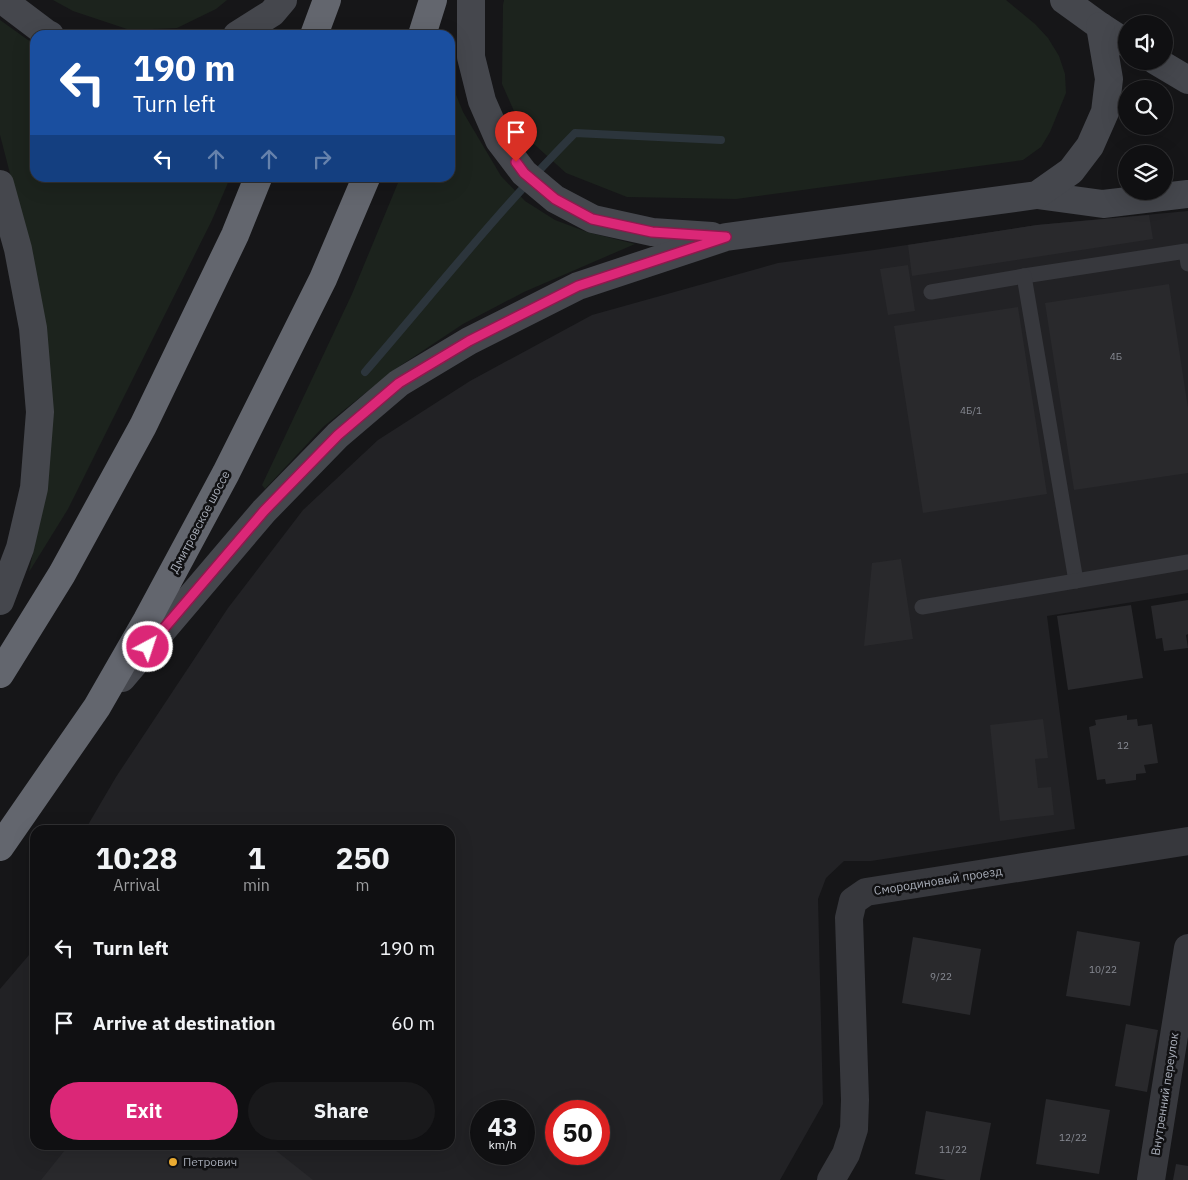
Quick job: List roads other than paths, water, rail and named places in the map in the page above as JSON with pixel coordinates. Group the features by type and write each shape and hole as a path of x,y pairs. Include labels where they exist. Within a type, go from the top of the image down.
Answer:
{"highway":[{"path":"316,30 327,0"},
{"path":"424,30 433,0"},
{"path":"0,674 62,574 143,426 235,234 256,182"},
{"name":"Дмитровское шоссе","path":"0,847 97,707 147,620 226,473 323,279 364,182"}],"main road":[{"path":"4,0 41,30"},
{"path":"245,30 272,14 283,0"},
{"path":"471,0 470,57 482,101 500,140 524,173 555,199 592,219 652,232 726,237"},
{"path":"1064,0 1118,37"},
{"path":"1037,195 1071,171 1090,146 1105,112 1110,79 1100,26"},
{"path":"1171,70 1188,80"},
{"path":"0,184 18,249 33,328 40,412 34,488 20,548 0,601"},
{"path":"97,707 264,511 338,435 399,383 469,341 578,286 726,237 1037,195 1103,204 1188,194"}],"street":[{"name":"Смородиновый проезд","path":"832,1180 846,1154 854,1129 855,1100 849,918 853,901 866,892 1188,841"},
{"name":"Внутренний переулок","path":"1151,1180 1188,948"}],"lane":[{"path":"930,292 1186,252 1188,264"},
{"path":"1024,276 1076,581"},
{"path":"922,607 1188,562"}],"waterway":[{"path":"365,372 494,221 575,133 721,140"}],"place":[{"name":"Петрович","path":"173,1162"}]}
